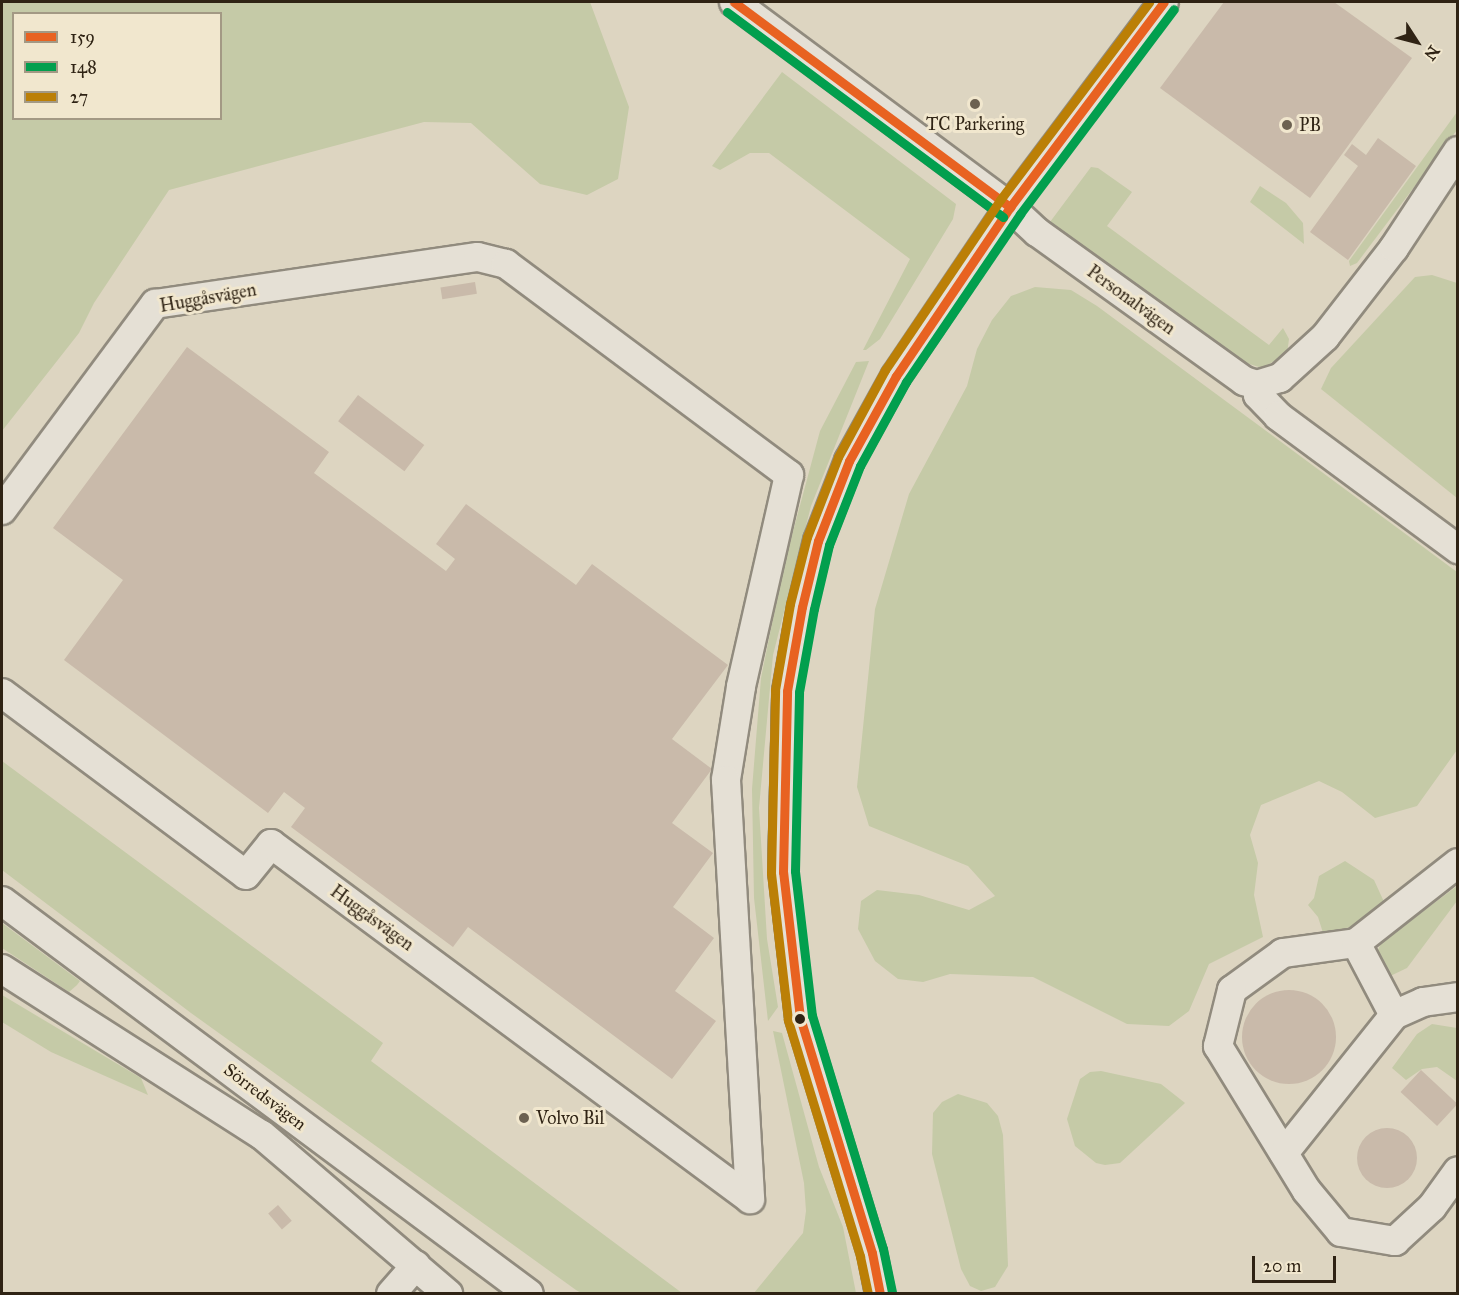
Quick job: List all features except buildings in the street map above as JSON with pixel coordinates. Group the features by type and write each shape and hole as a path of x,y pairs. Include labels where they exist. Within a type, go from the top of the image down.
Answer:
{"street":[{"name":"Personalvägen","path":"734,2 1010,207 1037,232 1244,381 1257,385"},
{"path":"880,1293 872,1253 800,1018 783,872 787,692 818,541 849,461 896,376 1010,207 1164,2"},
{"path":"1458,151 1394,248 1325,338 1280,378 1257,385 1258,395 1278,416 1458,549"},
{"name":"Huggåsvägen","path":"2,510 155,304 478,257 506,264 789,475 741,687 726,780 750,1199 271,844 246,875 2,693"},
{"path":"1458,863 1356,943 1283,953 1232,990 1218,1046 1307,1191 1341,1232 1395,1241 1432,1207 1458,1171"},
{"name":"Sörredsvägen","path":"2,901 529,1293"},
{"path":"1356,943 1395,1015"},
{"name":"Sörredsvägen","path":"2,969 262,1135 448,1293"},
{"path":"1284,1153 1395,1015 1423,1002 1458,997"},
{"path":"391,1293 416,1265"}],"green space":[{"path":"2,2 590,2 629,107 618,179 587,195 540,184 471,123 424,122 169,190 94,303 79,333 2,431"},
{"path":"782,72 956,204 953,219 880,339 866,350 863,350 910,259 769,153 750,153 720,170 712,166"},
{"path":"1457,112 1457,130 1357,263 1350,266 1349,261"},
{"path":"1091,167 1098,168 1132,192 1107,226 1269,345 1283,328 1289,339 1287,354 1262,368 1240,361 1050,222"},
{"path":"1260,186 1286,203 1303,223 1304,244 1250,202"},
{"path":"1432,275 1457,283 1457,498 1321,389 1331,368 1415,277"},
{"path":"1035,287 1071,290 1097,306 1457,572 1457,750 1417,806 1375,818 1342,792 1319,781 1261,805 1250,835 1258,863 1254,895 1263,937 1209,964 1189,1011 1169,1026 1127,1024 1033,977 950,974 923,982 898,979 875,961 858,929 861,901 877,890 919,895 969,910 995,896 968,866 869,826 857,787 875,609 909,494 967,386 977,349 992,320 1011,296"},
{"path":"869,361 811,506 773,655 759,808 767,939 778,1007 768,1021 754,898 752,789 761,678 784,565 820,431 856,362"},
{"path":"2,761 383,1043 371,1061 682,1293 583,1294 576,1290 191,1013 2,870"},
{"path":"1345,861 1374,880 1385,904 1381,916 1324,936 1318,917 1308,905 1314,898 1319,876"},
{"path":"1457,886 1457,901 1407,968 1386,978 1375,955 1382,942"},
{"path":"2,923 80,981 77,985 69,992 2,948"},
{"path":"2,995 141,1078 148,1095 51,1052 2,1022"},
{"path":"1432,1024 1457,1028 1457,1081 1437,1067 1422,1069 1406,1080 1392,1068 1417,1034"},
{"path":"773,1031 782,1033 819,1167 843,1227 856,1293 754,1293 803,1233 806,1211 804,1183"},
{"path":"1101,1071 1161,1084 1185,1103 1120,1163 1105,1165 1096,1163 1075,1146 1067,1119 1080,1079 1090,1072"},
{"path":"958,1094 987,1103 998,1116 1003,1135 1008,1266 995,1287 981,1291 970,1286 961,1269 932,1154 933,1113 942,1102"}],"transit line":[{"name":"159","path":"734,2 1010,207"},
{"name":"27","path":"868,1294 860,1256 788,1020 771,873 775,690 790,604 807,537 838,457 885,370 1000,200 1149,2"},
{"name":"159","path":"880,1294 872,1253 800,1018 783,872 787,691 802,607 818,541 849,461 896,376 1010,207 1164,2"},
{"name":"148","path":"892,1292 883,1249 812,1016 795,871 799,692 814,609 829,545 860,466 906,382 1020,214 1174,9"},
{"name":"148","path":"727,12 1003,217"}],"place":[{"name":"TC Parkering","path":"975,104"},
{"name":"PB","path":"1287,125"},
{"name":"Volvo Bil","path":"524,1118"}]}
